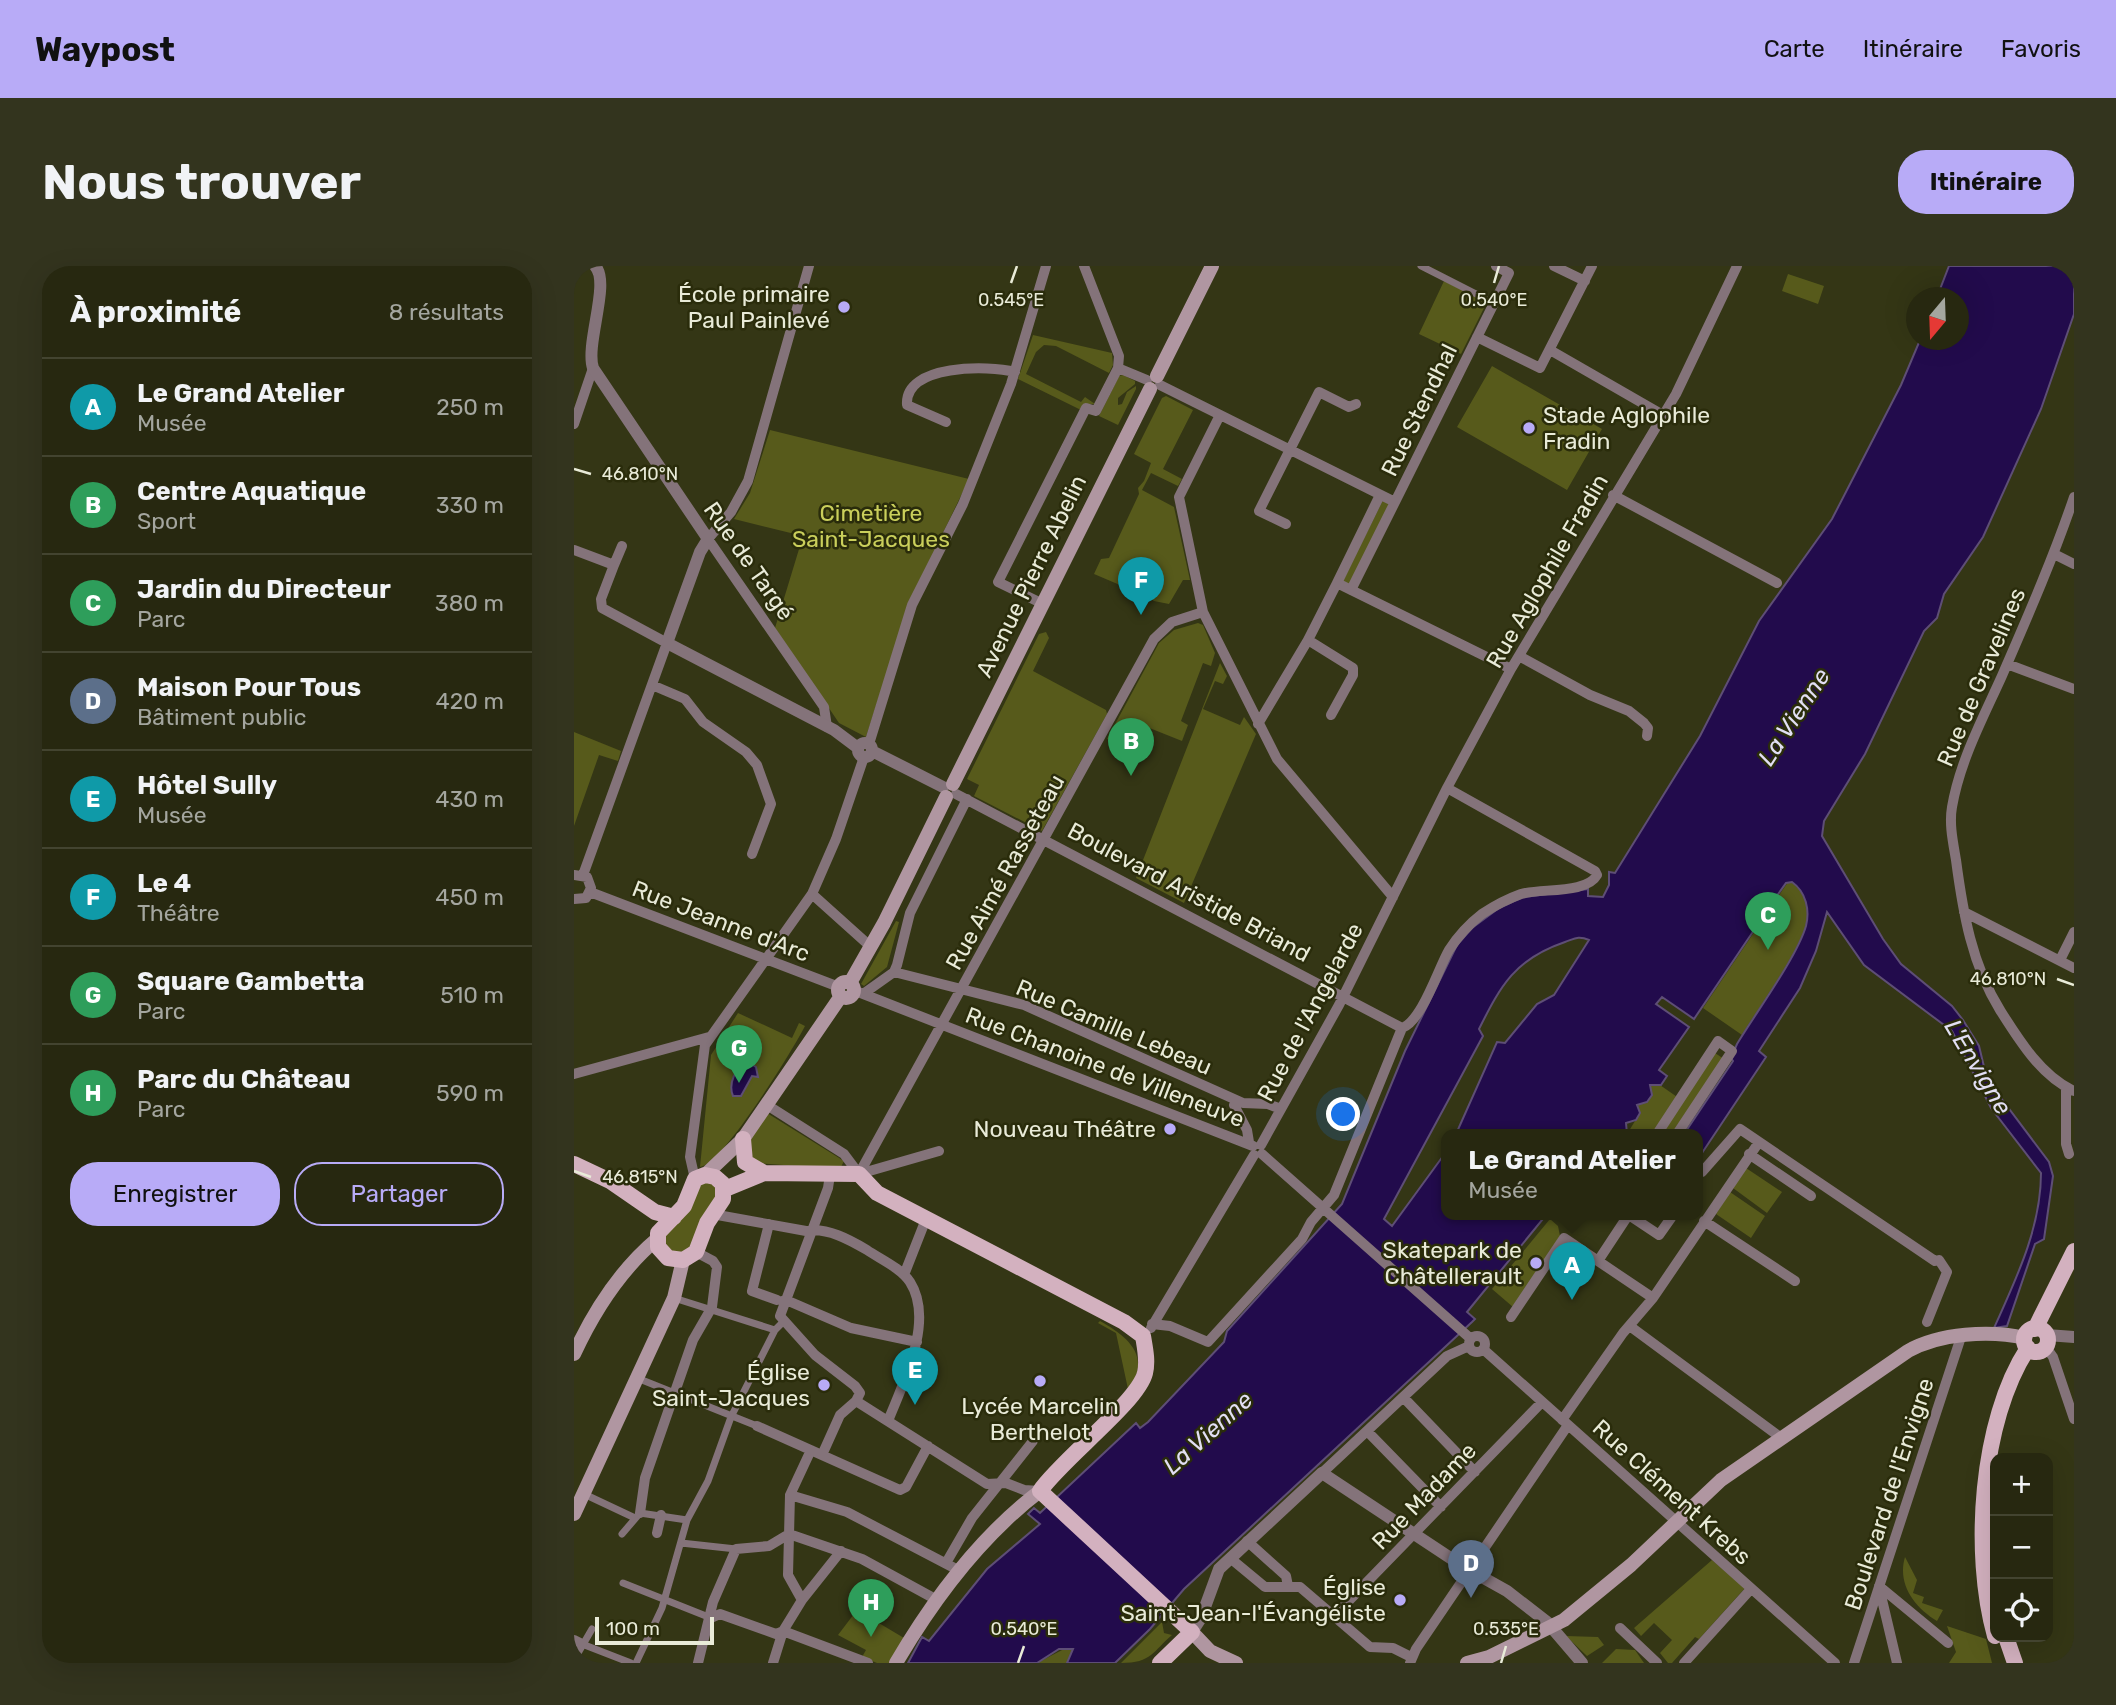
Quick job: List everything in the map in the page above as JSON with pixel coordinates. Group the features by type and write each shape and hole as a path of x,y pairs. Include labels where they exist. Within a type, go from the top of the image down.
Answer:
{"main road":[{"name":"Avenue Pierre Abelin","path":"711,1181 849,990 953,792 1043,604 1212,266"},
{"path":"743,1139 742,1153 746,1163 764,1173"},
{"path":"574,1164 610,1181 648,1209 674,1217"},
{"path":"574,1353 593,1313 638,1256 684,1206 711,1181 764,1173 859,1174 872,1190 1124,1322 1147,1330 1146,1361 1139,1387 1058,1467 1040,1491 960,1571 937,1600 896,1663"},
{"path":"574,1514 674,1298 690,1256 723,1199 711,1181"},
{"path":"648,1209 658,1247 668,1258 690,1256"},
{"path":"1993,1453 2010,1384 2036,1339 2074,1251"},
{"path":"1474,1662 1551,1628 1615,1580 1721,1480 1780,1437 1919,1345 1961,1337 2007,1335 2036,1339"},
{"path":"1990,1463 1984,1483 1982,1544 1984,1579 1990,1611"},
{"path":"1040,1491 1210,1651 1236,1663"},
{"path":"1993,1516 1995,1579"},
{"path":"1160,1663 1192,1632"},
{"path":"1997,1642 2003,1663"},
{"path":"2008,1642 2015,1663"}],"street":[{"path":"574,900 586,898 590,892 591,884 579,875 700,552 731,512 747,481 809,266"},
{"path":"711,1181 690,1157 701,1060 709,1037 811,894 836,839 912,605 963,504 1015,372 1046,266"},
{"path":"1043,604 998,582 1086,408 1096,411 1118,368 1119,356 1084,266"},
{"path":"1421,266 1489,300"},
{"name":"Rue Stendhal","path":"1351,590 1477,337 1489,300 1508,273 1496,266"},
{"path":"1553,266 1585,281"},
{"path":"1477,337 1537,368 1542,366 1592,266"},
{"name":"Rue Aglophile Fradin","path":"1393,897 1447,788 1511,669 1663,415 1719,308 1737,266"},
{"path":"574,424 593,368 591,354 600,267"},
{"path":"1550,350 1663,415"},
{"name":"Rue de Targé","path":"593,368 824,707 827,727"},
{"path":"1118,368 1153,382 1380,495"},
{"path":"946,422 908,405 911,391 918,381 937,372 1000,369 1015,372"},
{"path":"1286,524 1259,511 1319,392 1349,407 1356,404"},
{"path":"1220,415 1179,497 1203,612 1277,760 1393,897"},
{"name":"Rue Stendhal","path":"1258,724 1308,640 1380,495 1395,502"},
{"path":"1613,495 1777,583"},
{"name":"Rue de Gravelines","path":"2070,1089 2044,1069 2010,1026 1985,986 1964,912 1952,831 1952,807 1966,757 2054,554 2074,497"},
{"path":"574,550 614,565 622,546"},
{"path":"2054,554 2074,564"},
{"name":"Boulevard Aristide Briand","path":"614,565 601,599 602,608 866,750 953,792 1402,1028"},
{"path":"1337,583 1511,669"},
{"name":"Rue Aimé Rasseteau","path":"859,1174 1159,632 1172,622 1203,612"},
{"path":"1308,640 1353,668 1353,675 1331,715"},
{"path":"1519,656 1590,695 1629,711 1648,728 1647,736"},
{"path":"2007,664 2074,689"},
{"path":"652,685 685,699 703,722 746,752 757,765 771,804 752,853"},
{"path":"1147,1330 1170,1326 1208,1342 1327,1212 1402,1028 1414,1020 1449,951 1467,926 1495,906 1523,894 1590,885 1597,875 1581,863 1447,788"},
{"path":"849,990 894,972 910,913 953,792"},
{"name":"Rue Jeanne d'Arc","path":"590,892 943,1026"},
{"path":"811,894 872,947"},
{"name":"Rue de l'Angelarde","path":"1147,1330 1281,1109 1344,996 1393,897"},
{"path":"1964,912 2074,968"},
{"path":"2060,961 2074,932"},
{"name":"Rue Camille Lebeau","path":"894,972 1024,1005 1240,1102 1268,1104 1281,1109"},
{"name":"Rue Chanoine de Villeneuve","path":"943,1026 1256,1148"},
{"path":"574,1074 709,1037"},
{"path":"1660,1129 1718,1041 1732,1051 1680,1129"},
{"path":"2069,1154 2070,1089"},
{"path":"1192,1632 1200,1618 1214,1578 1230,1558 1468,1339 1256,1148 1234,1105 1240,1102"},
{"path":"767,1105 844,1154 859,1174 939,1151"},
{"path":"1703,1171 1740,1129 1936,1261 1939,1260 1947,1272 1927,1322"},
{"path":"1230,1558 1265,1587 1300,1587 1370,1647 1393,1648 1411,1660 1565,1422 1757,1145"},
{"path":"1749,1154 1811,1196"},
{"path":"822,1455 839,1415 856,1401 860,1393 855,1386 815,1355 780,1316 782,1300 812,1230 830,1175"},
{"path":"712,1214 812,1230 850,1240 904,1275 914,1291 919,1333 888,1421"},
{"path":"904,1275 926,1219"},
{"path":"1598,1261 1626,1220"},
{"path":"1636,1220 1659,1235 1670,1220"},
{"path":"1704,1221 1795,1281"},
{"path":"769,1224 752,1292 782,1300 851,1328 917,1342"},
{"path":"1511,1317 1564,1238 1653,1298"},
{"path":"622,1534 637,1516 645,1478 676,1394 692,1340 711,1310 718,1270 715,1264 690,1256"},
{"path":"674,1298 775,1330"},
{"path":"578,1642 633,1663 665,1600 687,1520 708,1481 731,1417 775,1330 784,1321"},
{"path":"1631,1326 1780,1437"},
{"name":"Boulevard de l'Envigne","path":"1854,1663 1961,1337"},
{"path":"2036,1339 2074,1337"},
{"name":"Rue Clément Krebs","path":"1468,1339 1482,1338 1485,1342 1483,1349 1835,1663"},
{"path":"2036,1339 2053,1357 2074,1419"},
{"path":"637,1378 757,1426 900,1490 906,1487 928,1446"},
{"path":"1403,1397 1475,1472"},
{"path":"856,1401 987,1484 1040,1491"},
{"name":"Rue Madame","path":"1333,1617 1542,1402"},
{"path":"1367,1431 1441,1507"},
{"path":"946,1563 972,1518 1032,1441"},
{"path":"802,1600 788,1575 790,1495 811,1450"},
{"path":"1322,1473 1469,1570 1507,1591 1551,1628 1582,1663"},
{"path":"583,1494 637,1516 660,1515 687,1520"},
{"path":"790,1495 839,1509 960,1571"},
{"path":"657,1533 660,1515"},
{"path":"681,1543 736,1549 769,1546 789,1534 841,1551 890,1573 937,1600"},
{"path":"1247,1541 1286,1576 1288,1586"},
{"path":"698,1663 714,1599 736,1549"},
{"path":"773,1663 783,1631 802,1600 841,1551"},
{"path":"623,1583 711,1618 720,1614 776,1634 783,1631 868,1663"},
{"path":"1879,1586 1948,1643"},
{"path":"1879,1586 1897,1663"},
{"path":"1684,1663 1752,1588"},
{"path":"1619,1628 1657,1663"},
{"path":"574,1660 578,1642 592,1629"}],"green space":[{"path":"1788,274 1824,286 1818,304 1782,291"},
{"path":"1444,281 1487,302 1461,354 1419,334"},
{"path":"1033,335 1112,353 1113,365 1109,373 1056,346 1044,345 1036,352 1026,374 1081,402 1085,397 1095,404 1085,404 1081,410 1018,379"},
{"name":"Stade Aglophile Fradin","path":"1492,366 1602,429 1567,490 1457,427"},
{"path":"1123,375 1135,381 1135,384 1118,398 1118,405 1122,404 1127,392 1136,386 1136,389 1118,425 1099,416 1119,376"},
{"path":"1166,396 1193,410 1163,469 1182,479 1178,486 1151,473 1142,490 1174,507 1190,580 1183,580 1169,604 1154,601 1136,588 1134,591 1094,574 1101,559 1109,558 1139,494 1138,488 1151,463 1134,454 1162,398"},
{"name":"Cimetière Saint-Jacques","path":"770,430 969,479 909,603 866,737 839,723 775,628 803,536 734,519 750,493"},
{"path":"1383,500 1390,505 1350,584 1343,581"},
{"path":"1198,623 1203,625 1215,653 1211,666 1203,663 1181,721 1188,725 1182,741 1137,723 1131,735 1118,730 1113,741 1107,739 1159,643 1174,630"},
{"path":"1046,632 1049,638 1033,671 1106,710 1107,714 1042,831 974,796 979,785 967,779 1039,634"},
{"path":"1220,663 1227,676 1223,684 1215,681 1203,709 1240,725 1244,717 1256,734 1184,903 1136,878"},
{"path":"574,732 621,751 618,761 599,755 574,826"},
{"path":"1788,882 1798,887 1805,897 1807,922 1788,963 1742,1035 1703,1008"},
{"path":"896,921 899,922 887,967 864,986 861,984"},
{"path":"738,1013 792,1038 799,1023 805,1026 740,1128 724,1148 700,1167 711,1055"},
{"path":"1715,1053 1724,1059 1678,1129 1630,1129 1640,1113 1637,1105 1650,1093 1650,1085 1657,1083 1683,1101"},
{"path":"767,1113 844,1161 840,1169 753,1163 745,1143"},
{"path":"1746,1168 1782,1192 1767,1213 1733,1188"},
{"path":"705,1180 719,1189 693,1246 685,1254 667,1251 664,1232"},
{"path":"1730,1192 1765,1216 1751,1238 1716,1214"},
{"name":"Skatepark de Châtellerault","path":"1549,1220 1558,1226 1560,1236 1513,1307 1492,1289"},
{"path":"1100,1321 1119,1333 1137,1357 1135,1378 1128,1389 1116,1333 1098,1323"},
{"path":"1905,1557 1917,1580 1913,1593 1924,1597 1922,1603 1943,1610 1937,1621 1921,1609 1909,1594 1903,1576"},
{"path":"1712,1560 1745,1588 1699,1639 1695,1637 1672,1663 1668,1663 1660,1653 1672,1640 1654,1623 1641,1636 1634,1628"},
{"path":"857,1610 904,1638 890,1663 877,1663 862,1657 866,1650 838,1635"},
{"path":"1162,1622 1164,1633 1172,1635 1156,1651 1139,1661 1121,1663"},
{"path":"1947,1626 1986,1639 1992,1663 1949,1663 1956,1652"},
{"path":"1566,1636 1598,1637 1604,1645 1587,1656"},
{"path":"1066,1648 1073,1649 1067,1663 1037,1663"},
{"path":"1616,1649 1635,1650 1644,1663 1602,1663"}],"water":[{"path":"1949,266 2074,266 2074,314 2041,409 1983,537 1944,594 1937,618 1924,631 1865,754 1824,821 1822,836 1883,939 1901,964 1952,1006 1963,1020 1979,1046 1986,1075 1995,1090 2049,1162 2053,1176 2044,1239 2035,1244 2007,1326 1994,1328 2026,1253 2037,1214 2041,1173 1991,1108 1952,1031 1864,965 1827,912 1816,951 1800,988 1759,1051 1766,1057 1703,1152 1703,1129 1687,1129 1733,1061 1731,1058 1737,1044 1801,939 1806,926 1807,908 1804,896 1792,882 1786,883 1776,897 1770,899 1769,908 1694,1019 1662,997 1656,1004 1689,1027 1659,1070 1667,1076 1661,1085 1650,1085 1652,1095 1647,1102 1637,1105 1640,1113 1636,1120 1626,1123 1627,1129 1458,1129 1497,1042 1505,1043 1537,1004 1554,995 1589,940 1574,939 1534,957 1511,975 1479,1029 1483,1036 1384,1219 1392,1226 1441,1159 1441,1220 1542,1220 1467,1312 1475,1319 1184,1589 1150,1629 1115,1663 1067,1663 1073,1649 1059,1649 1037,1663 908,1663 922,1637 929,1641 987,1569 1040,1524 1028,1514 1034,1508 1040,1513 1136,1423 1140,1428 1148,1422 1224,1342 1227,1331 1342,1204 1405,1051 1457,945 1472,928 1499,908 1523,897 1588,889 1588,896 1603,897 1609,885 1609,872 1615,873 1700,736 1759,621 1832,519 1901,385 1916,350 1969,350 1969,287 1941,287"},
{"path":"748,1062 756,1067 758,1077 752,1076 741,1096 733,1096 731,1086 734,1076 743,1064"}],"place":[{"name":"École primaire Paul Painlevé","path":"844,307"},
{"name":"Stade Aglophile Fradin","path":"1529,428"},
{"name":"Le 4","path":"1141,615"},
{"name":"Centre Aquatique","path":"1131,776"},
{"name":"Jardin du Directeur","path":"1768,950"},
{"name":"Square Gambetta","path":"739,1083"},
{"name":"Nouveau Théâtre","path":"1170,1129"},
{"name":"Skatepark de Châtellerault","path":"1536,1263"},
{"name":"Le Grand Atelier","path":"1572,1300"},
{"name":"Lycée Marcelin Berthelot","path":"1040,1381"},
{"name":"Église Saint-Jacques","path":"824,1385"},
{"name":"Hôtel Sully","path":"915,1405"},
{"name":"Maison Pour Tous","path":"1471,1598"},
{"name":"Église Saint-Jean-l'Évangéliste","path":"1400,1600"},
{"name":"Parc du Château","path":"871,1637"}],"water label":[{"name":"La Vienne","path":"1794,717"},
{"name":"L'Envigne","path":"1978,1067"},
{"name":"La Vienne","path":"1208,1433"}]}
